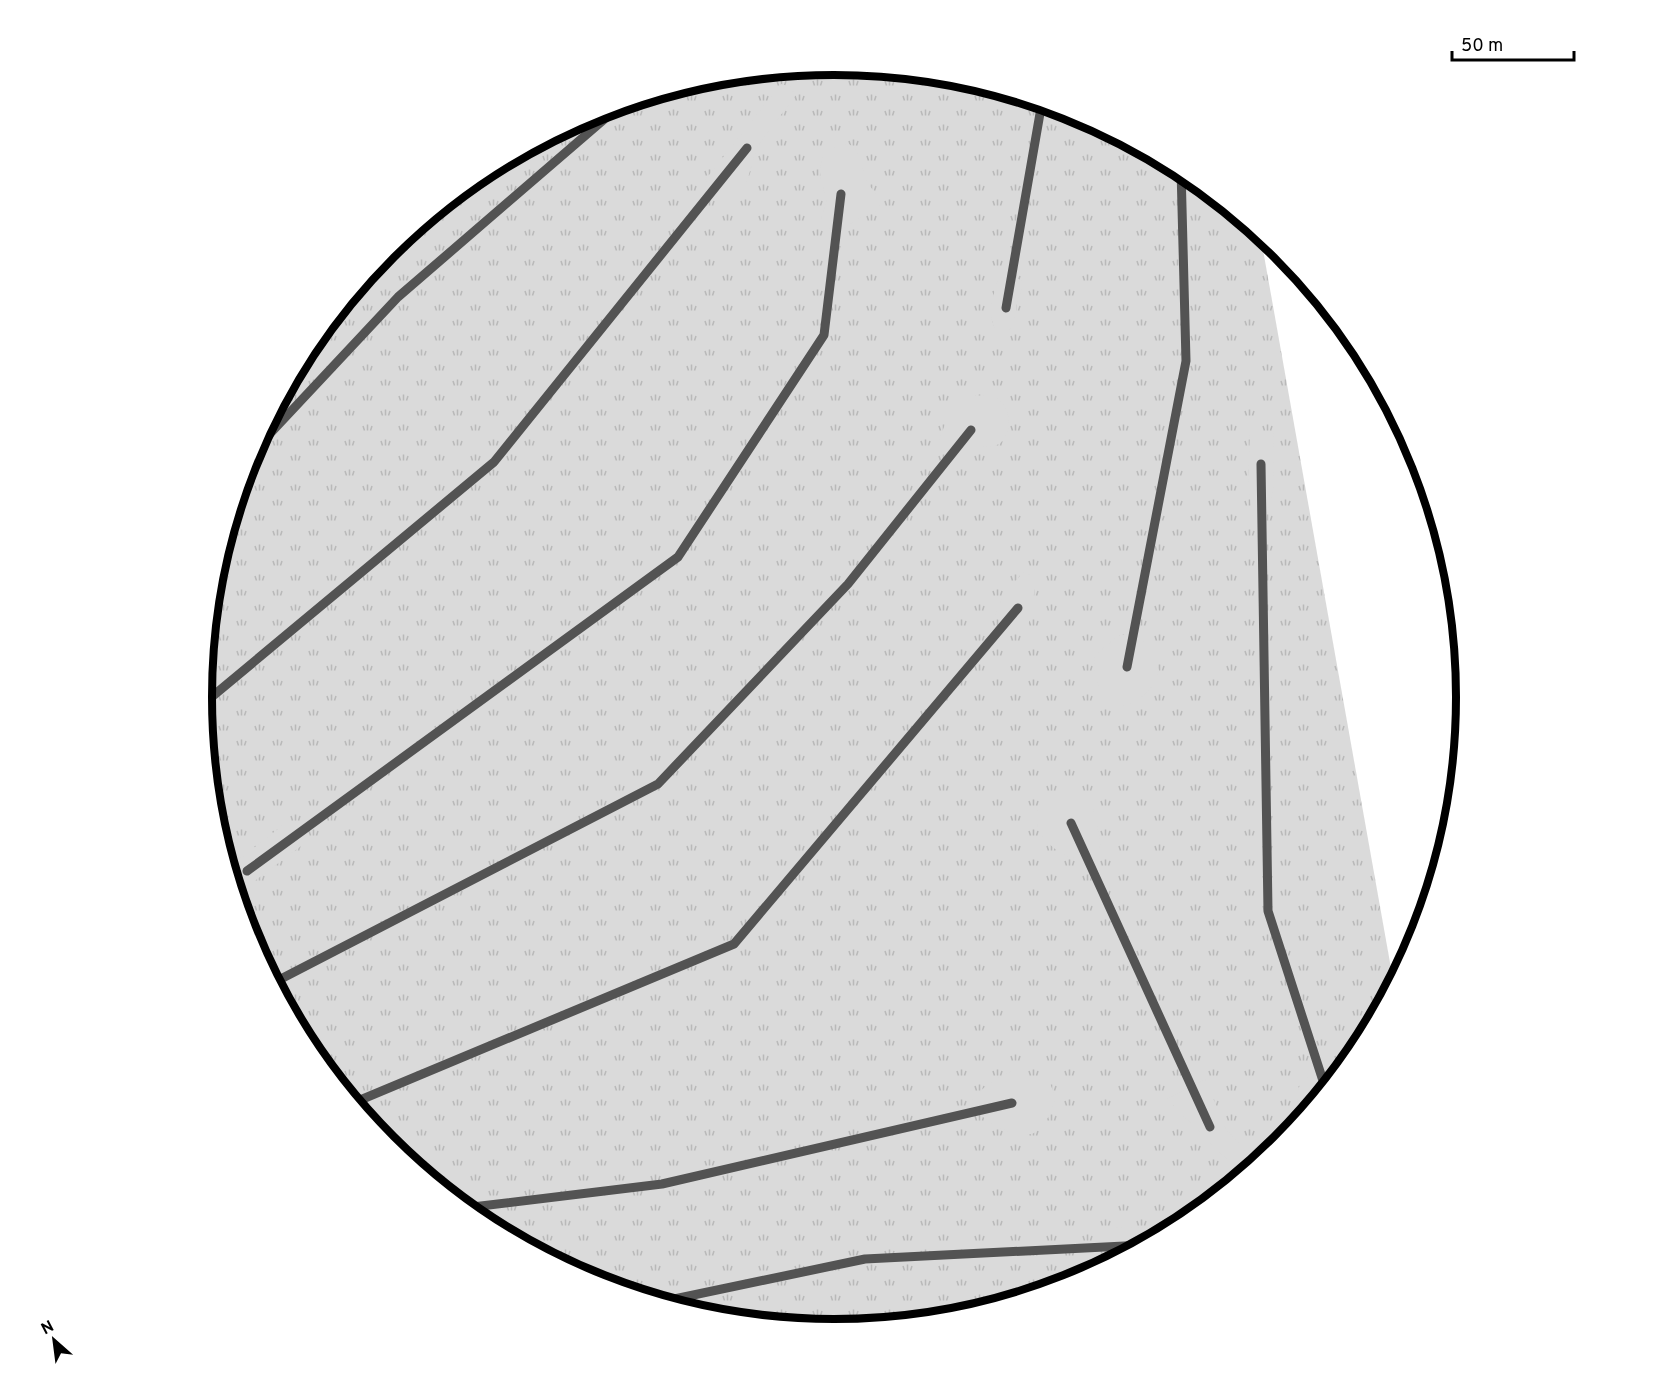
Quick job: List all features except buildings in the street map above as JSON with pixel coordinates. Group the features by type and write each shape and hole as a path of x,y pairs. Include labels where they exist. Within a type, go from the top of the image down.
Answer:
{"lane":[{"path":"1006,308 1041,110"},
{"path":"271,432 398,297 605,119"},
{"path":"212,697 494,462 747,148"},
{"path":"1127,667 1186,361 1181,181"},
{"path":"247,871 678,557 824,334 841,194"},
{"path":"280,979 658,783 848,584 971,430"},
{"path":"1261,464 1268,911 1323,1081"},
{"path":"360,1100 734,944 1018,608"},
{"path":"1071,823 1210,1127"},
{"path":"478,1206 662,1184 1012,1103"},
{"path":"676,1299 866,1258 1126,1246"}],"green space":[{"path":"834,75 915,80 995,96 1072,122 1145,158 1213,204 1262,246 1392,972 1373,1008 1327,1076 1302,1107 1244,1165 1180,1214 1145,1236 1072,1272 1004,1295 904,1315 875,1318 793,1318 753,1314 673,1298 634,1286 596,1272 523,1236 488,1214 424,1165 366,1107 341,1076 295,1008 276,972 259,935 233,858 217,778 213,738 213,656 217,616 233,536 245,497 259,459 295,386 317,351 366,287 424,229 455,204 523,158 559,139 596,122 673,96 753,80"},
{"path":"781,84 791,87 795,96 757,147 745,188 729,200 718,198 705,180"},
{"path":"849,144 856,150 868,184 879,197 879,206 873,212 835,230 825,226 821,219 827,200 820,169 827,150"},
{"path":"1010,274 1022,281 1022,289 1016,305 1016,315 1009,331 997,334 991,314 994,292 999,278"},
{"path":"988,395 998,399 1005,407 1008,416 1009,427 1000,443 991,447 979,445 953,454 943,452 938,448 938,442 954,402 969,396"},
{"path":"1250,432 1273,432 1274,487 1266,518 1253,519 1248,485"},
{"path":"1023,572 1035,577 1033,610 1025,634 994,617 1003,597"},
{"path":"1126,634 1142,639 1159,670 1153,685 1142,697 1128,704 1111,706 1097,682 1095,655 1118,636"},
{"path":"1055,791 1081,793 1092,804 1101,844 1088,857 1081,859 1064,855 1050,845 1038,827 1035,816 1042,799"},
{"path":"283,825 301,846 243,890 235,863"},
{"path":"1018,1069 1031,1077 1049,1081 1056,1098 1042,1126 1034,1133 1026,1135 1007,1131 987,1120 974,1106 972,1099 994,1081"},
{"path":"1320,1073 1326,1077 1300,1109 1298,1089 1305,1079"},
{"path":"1205,1079 1226,1129 1252,1158 1237,1170 1167,1099"},
{"path":"1116,1227 1157,1228 1145,1236 1117,1251"}]}
